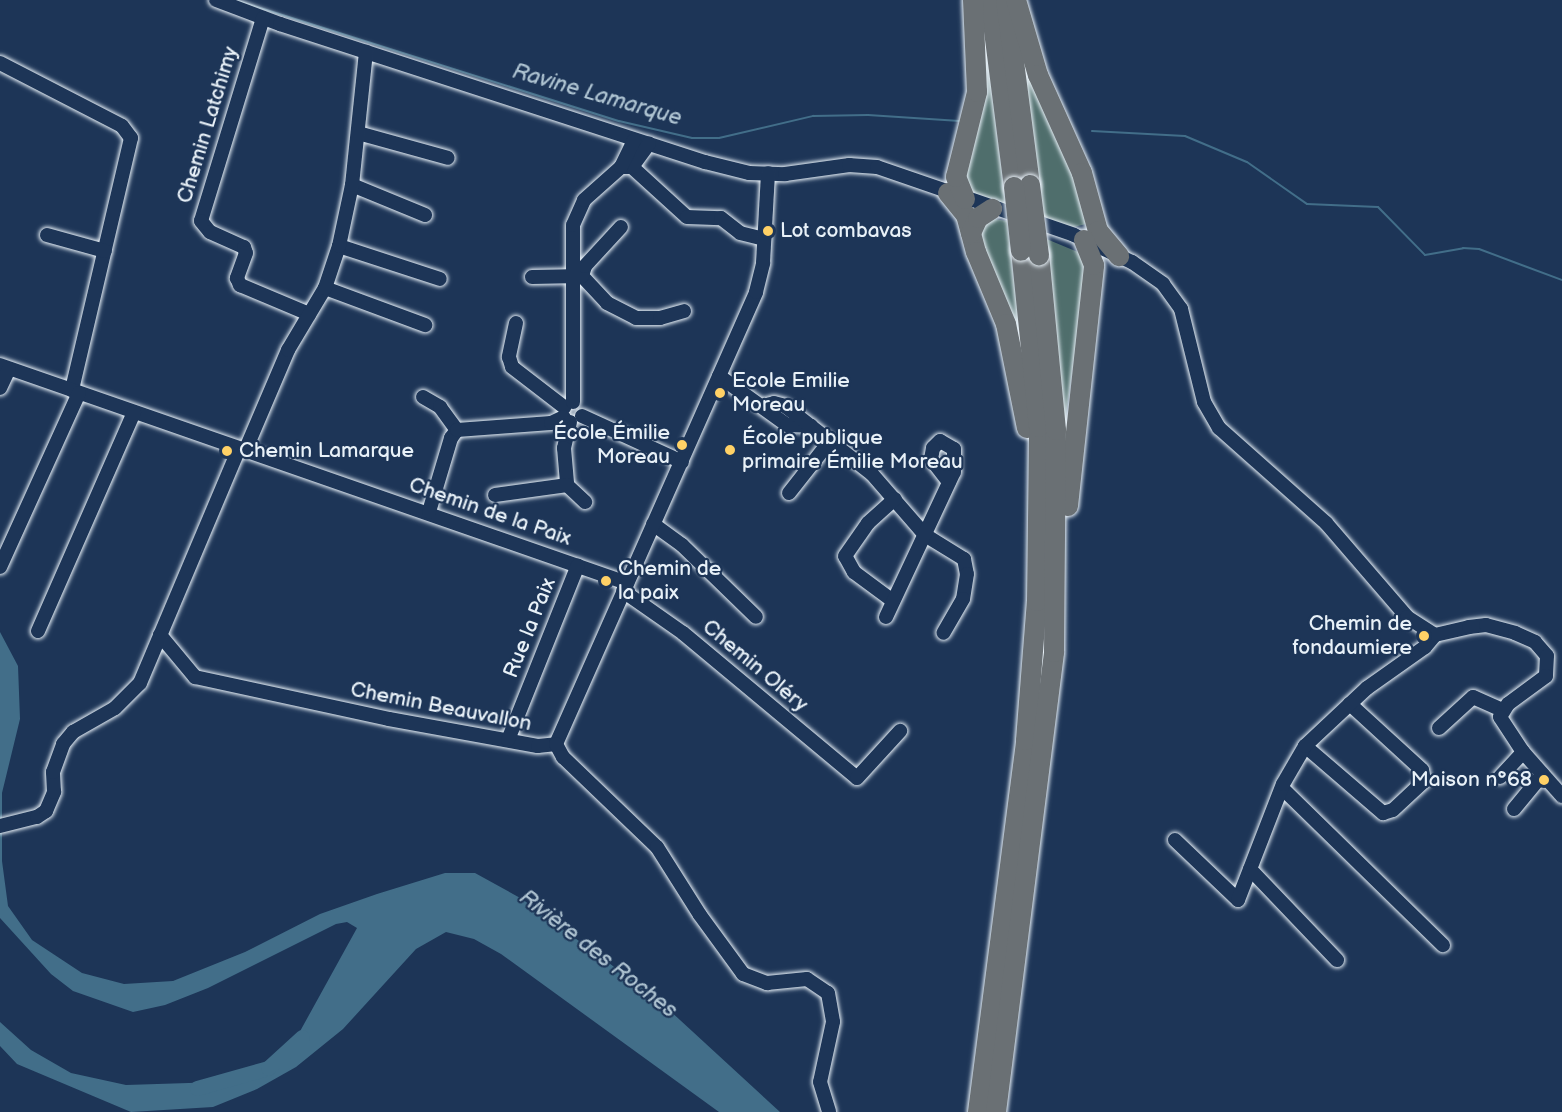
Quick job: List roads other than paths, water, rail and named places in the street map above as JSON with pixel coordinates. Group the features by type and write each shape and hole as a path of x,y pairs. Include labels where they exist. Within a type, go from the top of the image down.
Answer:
{"highway":[{"path":"973,0 977,92 957,171 958,189 949,193 961,206 1006,324 1024,403 1037,601"},
{"path":"990,0 1022,186"},
{"path":"1006,0 1022,186 1056,430 1054,652"},
{"path":"1016,0 1038,75 1091,198 1102,238 1119,256 1102,261 1092,275"},
{"path":"996,1112 1054,652 1094,259 1079,238 1091,222 1091,198"},
{"path":"971,233 978,218 992,209"},
{"path":"978,1112 1026,740 1037,601 1039,427 1030,253"}],"street":[{"path":"216,0 263,18 634,140 739,171 768,173 867,165 1079,238 1119,256 1155,277 1181,309 1204,402 1219,428 1326,523 1407,617 1435,635"},
{"name":"Chemin Latchimy","path":"263,18 201,221 210,232 244,247 246,253 237,278 240,285 309,314"},
{"path":"3,826 37,817 46,811 54,792 53,772 63,744 73,732 130,696 160,635 288,350 325,288 339,246 352,185 366,52"},
{"path":"0,63 129,131 76,392 0,567"},
{"path":"358,133 448,158"},
{"path":"626,167 634,140"},
{"path":"585,502 567,485 564,448 571,413 577,277 571,236 576,216 592,190 626,167 649,144"},
{"path":"626,167 687,217 721,218 740,233 764,239"},
{"name":"Chemin Beauvallon","path":"160,635 195,677 377,717 538,746 556,744 756,292 764,239 768,173"},
{"path":"352,185 425,215"},
{"path":"577,277 621,227"},
{"path":"47,235 105,251"},
{"path":"339,246 440,279"},
{"path":"532,277 577,277 607,303 636,318 660,318 684,311"},
{"path":"325,288 425,325"},
{"path":"516,323 509,357 512,367 571,413 682,462"},
{"path":"0,388 4,367"},
{"name":"Chemin de la Paix","path":"4,367 429,512 578,565 625,587"},
{"path":"719,376 764,406 787,425 810,426 830,441 872,474 925,535 958,555 967,565 963,599 943,633"},
{"path":"423,398 440,407 457,430"},
{"path":"38,631 134,412"},
{"path":"429,512 451,438 457,430 539,424 571,413"},
{"path":"789,493 830,441"},
{"path":"886,617 949,482"},
{"path":"495,495 567,485"},
{"path":"893,602 854,572 845,556 868,523 895,499"},
{"path":"653,524 682,545 756,617"},
{"name":"Rue la Paix","path":"508,740 578,565"},
{"name":"Chemin Oléry","path":"625,587 857,778 900,731"},
{"path":"1175,840 1238,900 1282,788 1305,746 1350,704 1425,647 1435,635 1469,627 1501,628 1535,642 1556,664 1541,681 1502,710"},
{"path":"1439,728 1473,697 1502,710"},
{"path":"1305,746 1383,813 1393,810 1424,780 1422,770 1350,704"},
{"path":"1502,710 1502,724 1562,796"},
{"path":"556,744 563,757 657,847 700,915 743,974 767,983 807,979 828,993 833,1022 820,1082 829,1112"},
{"path":"1500,777 1523,752"},
{"path":"1515,809 1543,774"},
{"path":"1282,788 1443,945"},
{"path":"1250,869 1337,960"}],"water":[{"path":"0,632 18,666 20,719 2,793 2,861 8,906 32,940 82,973 124,984 173,981 245,952 320,914 445,873 475,873 522,899 655,997 780,1112 719,1112 501,954 474,939 446,932 416,949 343,1029 296,1067 257,1089 213,1107 131,1112 17,1064 0,1046 0,1022 31,1050 71,1073 126,1085 220,1082 268,1068 293,1044 357,928 347,922 336,924 208,988 165,1005 133,1012 73,991 51,974 0,918"}],"waterway":[{"name":"Ravine Lamarque","path":"235,0 619,121 692,138 719,138 813,116 868,115 960,121"},
{"name":"Ravine Lamarque","path":"1092,131 1185,136 1247,162 1307,204 1378,207 1425,255 1463,248 1479,249 1562,280"},
{"path":"197,1088 268,1068 302,1037"}],"place":[{"name":"Lot combavas","path":"768,231"},
{"name":"Ecole Emilie Moreau","path":"720,393"},
{"name":"École Émilie Moreau","path":"682,445"},
{"name":"École publique primaire Émilie Moreau","path":"730,450"},
{"name":"Chemin Lamarque","path":"227,451"},
{"name":"Chemin de la paix","path":"606,581"},
{"name":"Chemin de fondaumiere","path":"1424,636"},
{"name":"Maison n°68","path":"1544,780"}],"water label":[{"name":"Rivière des Roches","path":"598,954"}]}
